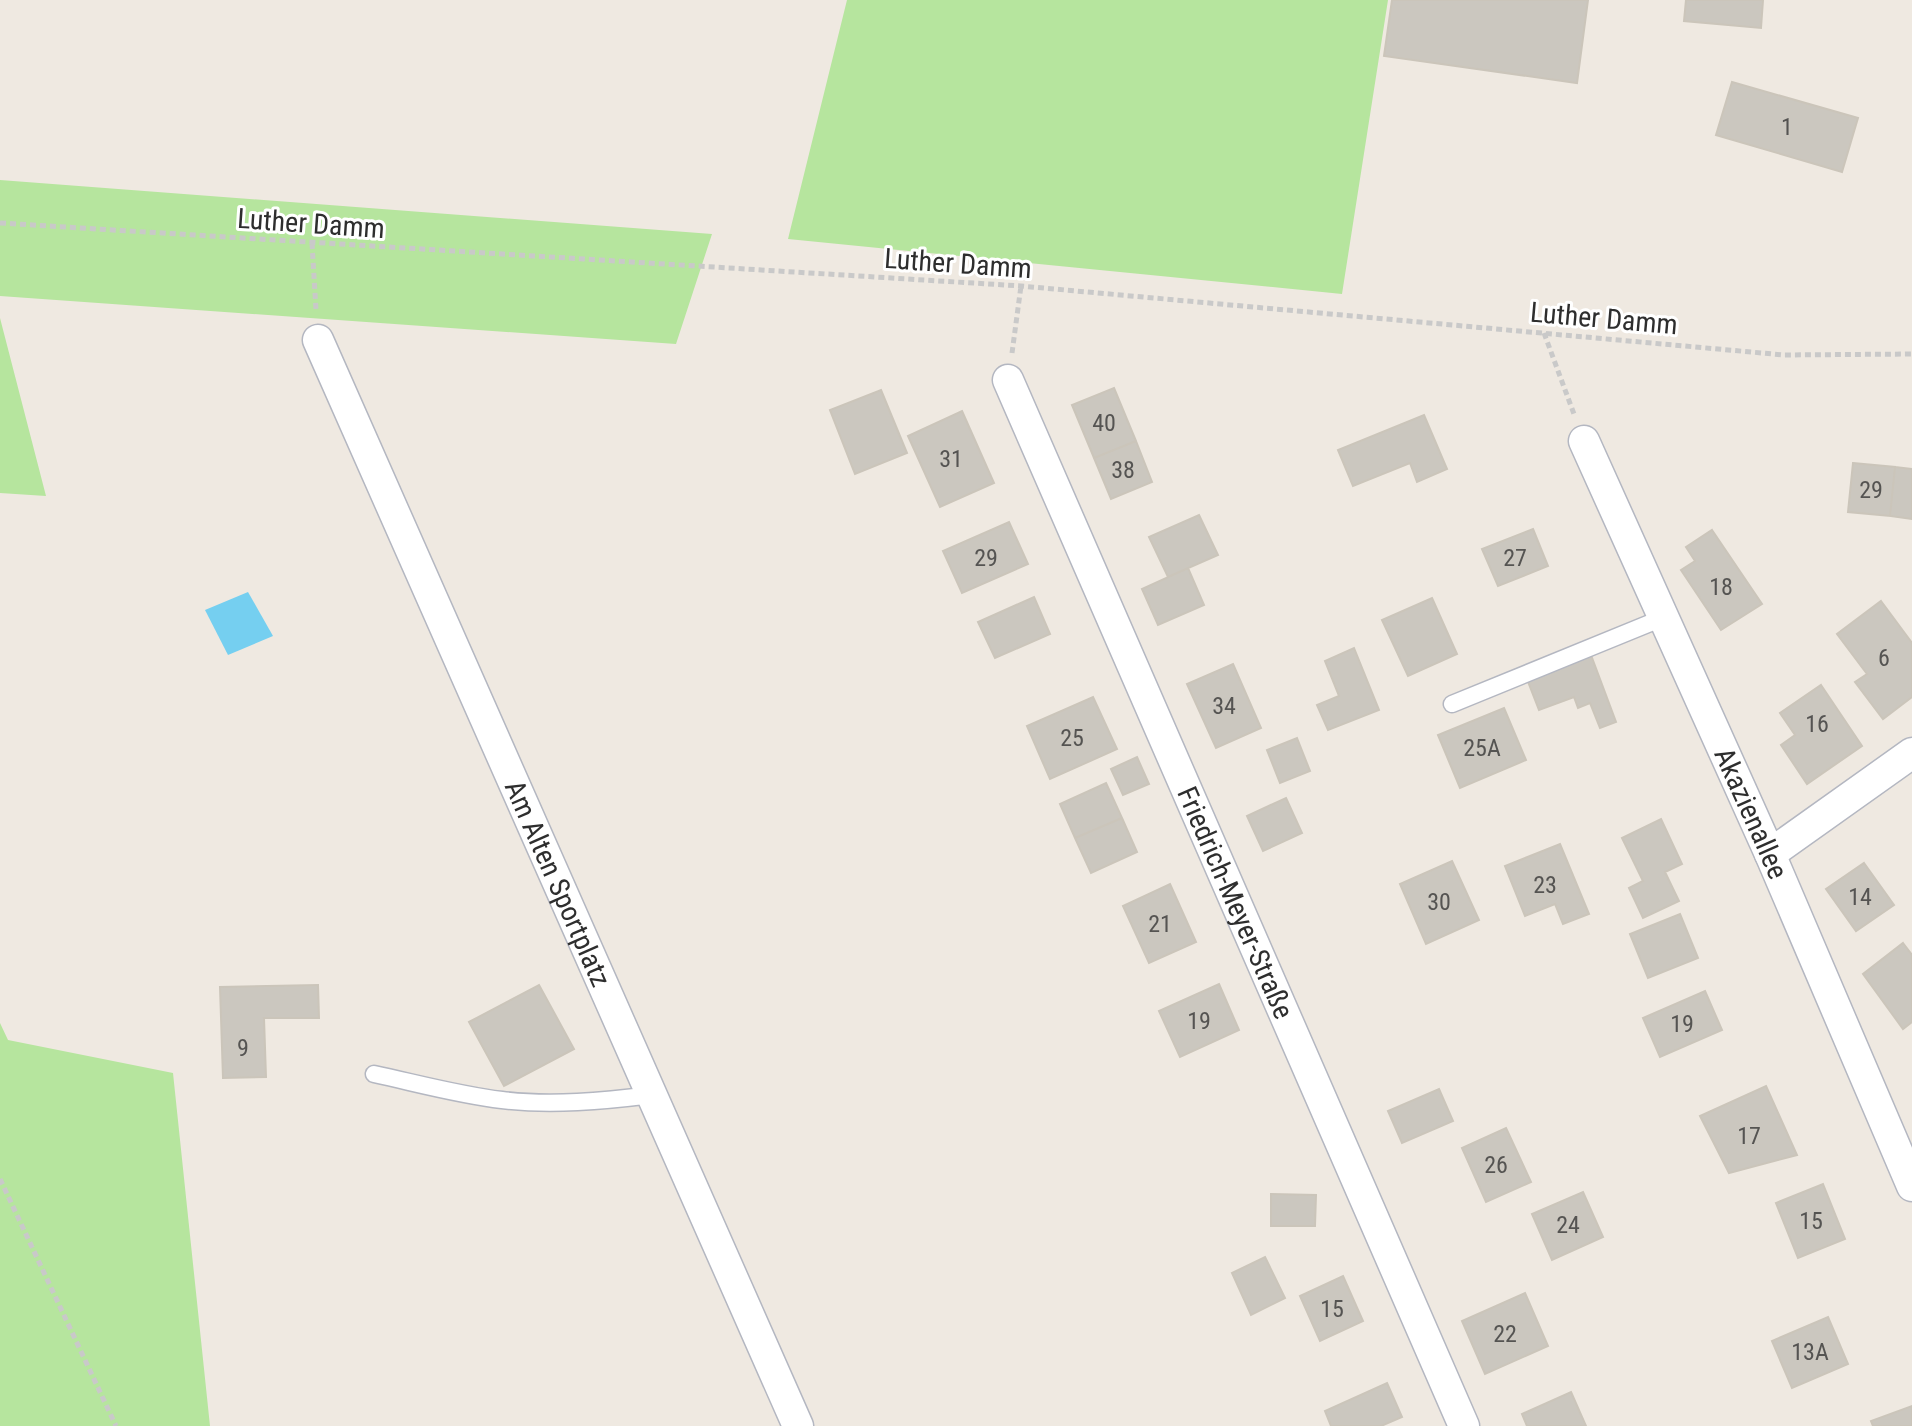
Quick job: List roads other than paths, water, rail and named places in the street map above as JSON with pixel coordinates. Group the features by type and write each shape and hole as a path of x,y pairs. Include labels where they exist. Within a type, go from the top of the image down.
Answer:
{"street":[{"name":"Am Alten Sportplatz","path":"318,340 798,1426"},
{"name":"Friedrich-Meyer-Straße","path":"1008,380 1464,1426"},
{"name":"Akazienallee","path":"1584,441 1770,854 1912,1186"},
{"path":"1770,854 1912,753"}],"lane":[{"path":"1452,704 1665,617"},
{"path":"374,1074 502,1100 540,1102 652,1095"}],"water":[{"path":"248,592 273,636 228,655 205,610"}]}
